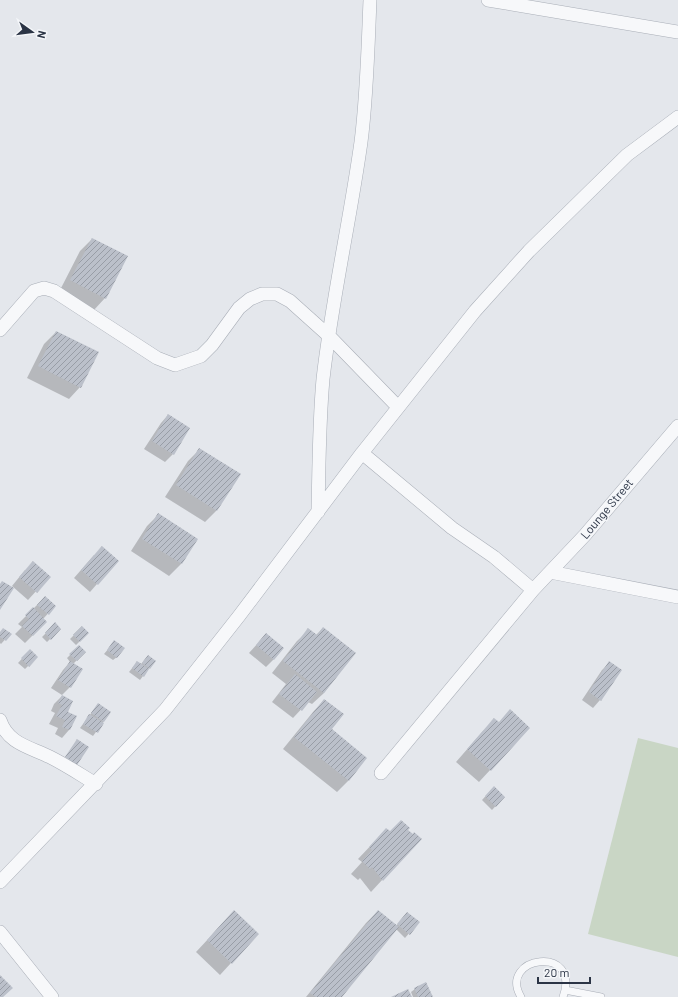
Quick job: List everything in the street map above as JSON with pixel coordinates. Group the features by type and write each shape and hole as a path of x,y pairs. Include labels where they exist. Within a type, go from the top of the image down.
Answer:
{"street":[{"path":"318,512 323,380 361,140 368,50 370,0"},
{"path":"488,0 678,32"},
{"path":"0,882 96,784 165,710 398,407 475,312 529,251 627,155 678,117"},
{"path":"0,330 34,291 44,288 54,291 157,358 174,365 201,356 212,345 239,308 250,299 262,294 277,294 290,302 329,336 398,407"},
{"name":"Lounge Street","path":"381,773 533,590 585,535 678,426"},
{"path":"362,453 452,528 494,557 533,590"},
{"path":"550,572 678,597"},
{"path":"0,720 3,728 21,746 49,757 96,784"},
{"path":"0,932 52,997"}],"lane":[{"path":"520,997 517,987 521,972 525,966 539,960 547,961 560,969 566,983 564,994 601,997"}],"green space":[{"path":"638,738 678,748 678,957 588,934"}],"building":[{"path":"92,238 128,256 106,299 70,280"},
{"path":"56,331 99,352 81,388 38,366"},
{"path":"168,414 190,428 174,455 152,441"},
{"path":"199,448 241,474 217,511 176,485"},
{"path":"158,513 198,539 182,564 142,539"},
{"path":"102,546 119,561 98,585 81,570"},
{"path":"33,561 51,577 37,593 19,577"},
{"path":"2,581 14,588 0,610 0,584"},
{"path":"45,596 56,606 49,615 37,605"},
{"path":"33,607 47,622 33,636 22,626 29,619 25,615"},
{"path":"55,622 61,629 51,640 45,633"},
{"path":"82,626 89,633 80,642 73,635"},
{"path":"323,627 356,653 324,693 283,661 308,628 317,635"},
{"path":"3,628 12,634 6,641 0,637 0,632"},
{"path":"266,633 284,648 274,660 256,645"},
{"path":"114,640 125,648 117,658 107,650"},
{"path":"79,645 86,652 77,661 69,654"},
{"path":"30,649 38,657 29,667 21,658"},
{"path":"148,655 156,661 150,669 142,663"},
{"path":"70,661 83,669 71,688 58,680"},
{"path":"137,661 149,669 144,677 132,668"},
{"path":"609,661 622,670 601,701 589,692"},
{"path":"295,674 317,692 302,711 279,694"},
{"path":"62,695 73,701 68,712 77,716 70,730 62,727 65,720 56,716 62,705 58,703"},
{"path":"324,699 344,714 332,729 367,758 349,781 294,737"},
{"path":"98,703 111,712 104,722 91,713"},
{"path":"510,709 530,728 491,771 467,749 494,718 499,722"},
{"path":"89,714 104,723 98,733 83,724"},
{"path":"77,739 89,747 77,765 65,757"},
{"path":"494,786 505,797 496,807 485,796"},
{"path":"401,820 410,828 408,830 413,834 414,832 422,839 383,881 372,867 370,869 362,861 372,850 369,847 386,828 390,831"},
{"path":"234,910 259,934 232,964 207,940"},
{"path":"378,910 399,927 342,997 316,997 310,993"},
{"path":"407,912 420,922 410,935 397,924"},
{"path":"0,975 13,988 3,997 0,997"},
{"path":"426,982 433,997 418,997 414,988"},
{"path":"408,989 412,997 391,997"}]}
